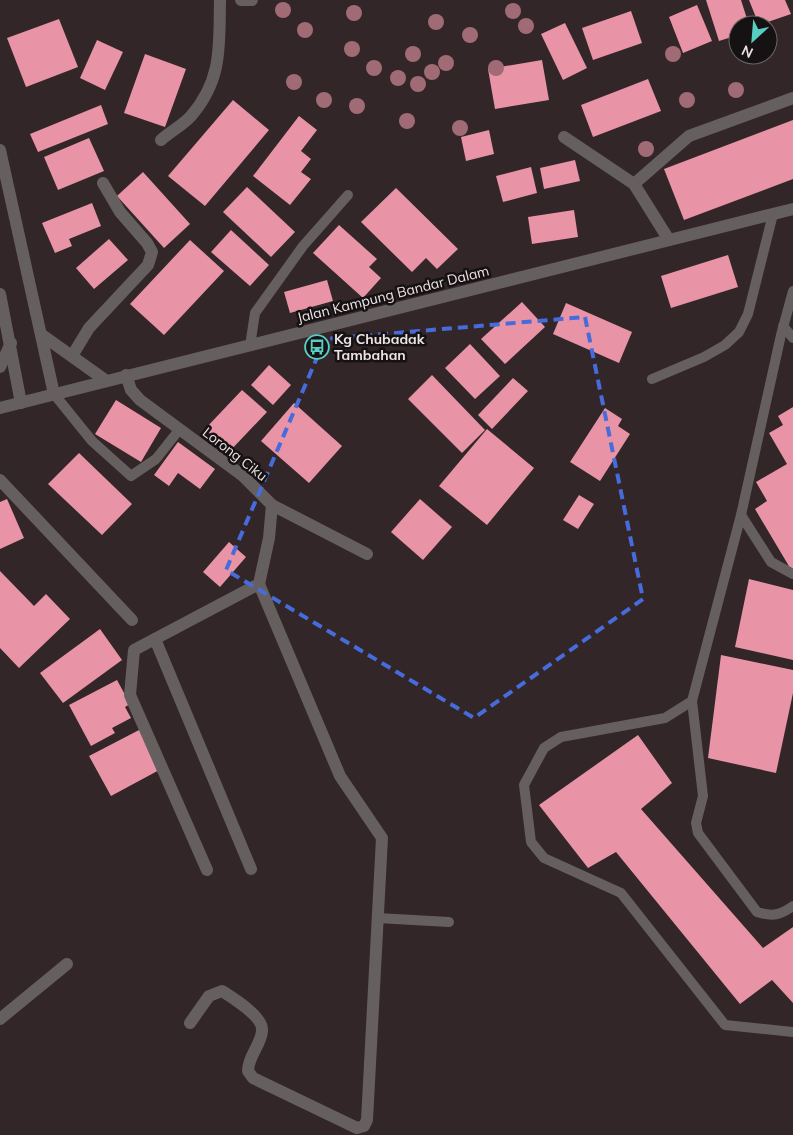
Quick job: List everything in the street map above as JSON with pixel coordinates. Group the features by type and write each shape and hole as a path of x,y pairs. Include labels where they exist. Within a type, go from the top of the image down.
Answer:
{"street":[{"path":"161,140 191,117 211,84 219,57 220,0"},
{"path":"241,0 252,0"},
{"path":"634,184 689,136 793,98"},
{"path":"564,137 634,184 669,240"},
{"path":"0,150 54,394"},
{"path":"72,356 89,328 148,265 152,252 147,242 120,212 103,183"},
{"name":"Jalan Kampung Bandar Dalam","path":"0,408 105,380 250,346 793,209"},
{"path":"0,294 11,343 21,403"},
{"path":"42,335 105,380"},
{"path":"0,367 11,343"},
{"name":"Lorong Ciku","path":"126,375 131,390 140,400 243,476 272,505 367,554"},
{"path":"0,480 132,620"},
{"path":"190,1023 209,996 222,991 260,1020 262,1031 248,1064 248,1071 253,1078 357,1128 364,1126 367,1120 382,838 340,776 259,584 272,505"},
{"path":"207,870 130,695 134,650 259,584"},
{"path":"155,639 251,869"},
{"path":"0,1019 67,964"}],"lane":[{"path":"250,346 255,313 303,246 348,195"},
{"path":"652,379 704,357 725,345 739,332 748,314 773,214"},
{"path":"793,291 783,326 741,515 692,701 703,796 696,823 698,833 758,912 771,916 782,914 793,906"},
{"path":"783,326 793,338"},
{"path":"54,394 92,441 131,476 156,458 179,430"},
{"path":"741,515 770,562 793,574"},
{"path":"692,701 665,718 561,737 544,748 524,785 531,842 544,858 621,893 726,1025 793,1032"},
{"path":"378,918 449,922"}],"highlighted area":[{"path":"585,317 643,599 474,718 226,570 325,339"}],"building":[{"path":"706,0 741,0 746,15 728,15 728,38 719,41"},
{"path":"749,0 785,0 791,14 778,18 778,15 755,15"},
{"path":"697,5 712,41 683,53 669,17"},
{"path":"631,11 642,43 593,60 582,28"},
{"path":"59,19 78,67 26,87 7,38"},
{"path":"565,23 587,68 563,80 541,34"},
{"path":"97,40 123,52 105,90 80,78"},
{"path":"145,54 186,69 165,127 124,113"},
{"path":"542,60 549,100 495,109 488,69"},
{"path":"648,79 661,111 593,137 581,105"},
{"path":"233,100 269,130 205,206 168,176"},
{"path":"101,105 108,124 38,152 30,134"},
{"path":"299,116 317,130 301,151 311,159 301,172 311,179 290,205 253,176"},
{"path":"793,120 793,179 684,220 664,169"},
{"path":"489,130 494,154 466,161 461,137"},
{"path":"89,138 104,171 58,190 44,157"},
{"path":"575,160 580,181 544,189 540,168"},
{"path":"531,167 537,193 503,202 496,176"},
{"path":"143,172 190,224 164,248 117,196"},
{"path":"247,187 295,232 271,257 223,212"},
{"path":"396,188 458,249 437,269 426,258 412,272 361,222"},
{"path":"92,203 101,226 69,239 72,246 55,253 42,223"},
{"path":"574,210 578,237 532,244 528,217"},
{"path":"339,225 377,259 369,267 381,278 363,298 313,253"},
{"path":"231,230 269,265 250,286 211,252"},
{"path":"109,239 128,260 94,289 76,268"},
{"path":"190,240 224,271 164,335 130,304"},
{"path":"728,255 738,287 671,308 661,276"},
{"path":"327,280 333,301 290,313 284,292"},
{"path":"522,302 545,327 505,364 481,339"},
{"path":"566,303 632,332 619,363 553,334"},
{"path":"470,344 500,376 475,399 445,368"},
{"path":"269,365 291,385 273,405 251,385"},
{"path":"432,375 485,430 462,453 408,399"},
{"path":"513,378 528,391 492,429 478,415"},
{"path":"242,390 267,412 229,452 205,429"},
{"path":"116,400 161,428 141,462 95,434"},
{"path":"294,403 342,446 309,483 261,441"},
{"path":"793,407 793,573 755,509 767,501 756,482 787,464 769,433 783,425 778,416"},
{"path":"605,408 622,419 618,426 630,434 600,481 570,462"},
{"path":"487,429 534,468 487,525 439,486"},
{"path":"178,442 215,469 200,489 178,473 169,486 154,475"},
{"path":"79,453 132,504 102,535 48,484"},
{"path":"579,495 594,504 578,529 563,520"},
{"path":"7,499 24,538 0,549 0,502"},
{"path":"420,499 452,527 423,560 391,532"},
{"path":"229,542 246,557 220,587 203,572"},
{"path":"0,571 34,606 46,594 70,619 19,668 0,648"},
{"path":"749,579 793,590 793,660 735,647"},
{"path":"100,629 122,660 63,703 40,673"},
{"path":"721,655 793,670 793,693 776,773 708,758"},
{"path":"117,680 130,704 125,707 131,718 112,728 115,733 91,746 69,705"},
{"path":"141,729 163,768 111,796 89,756"},
{"path":"638,735 672,783 641,809 763,948 793,927 793,1003 772,980 740,1004 616,852 588,868 539,805"}],"place":[{"name":"Kg Chubadak Tambahan","path":"317,347"}]}
